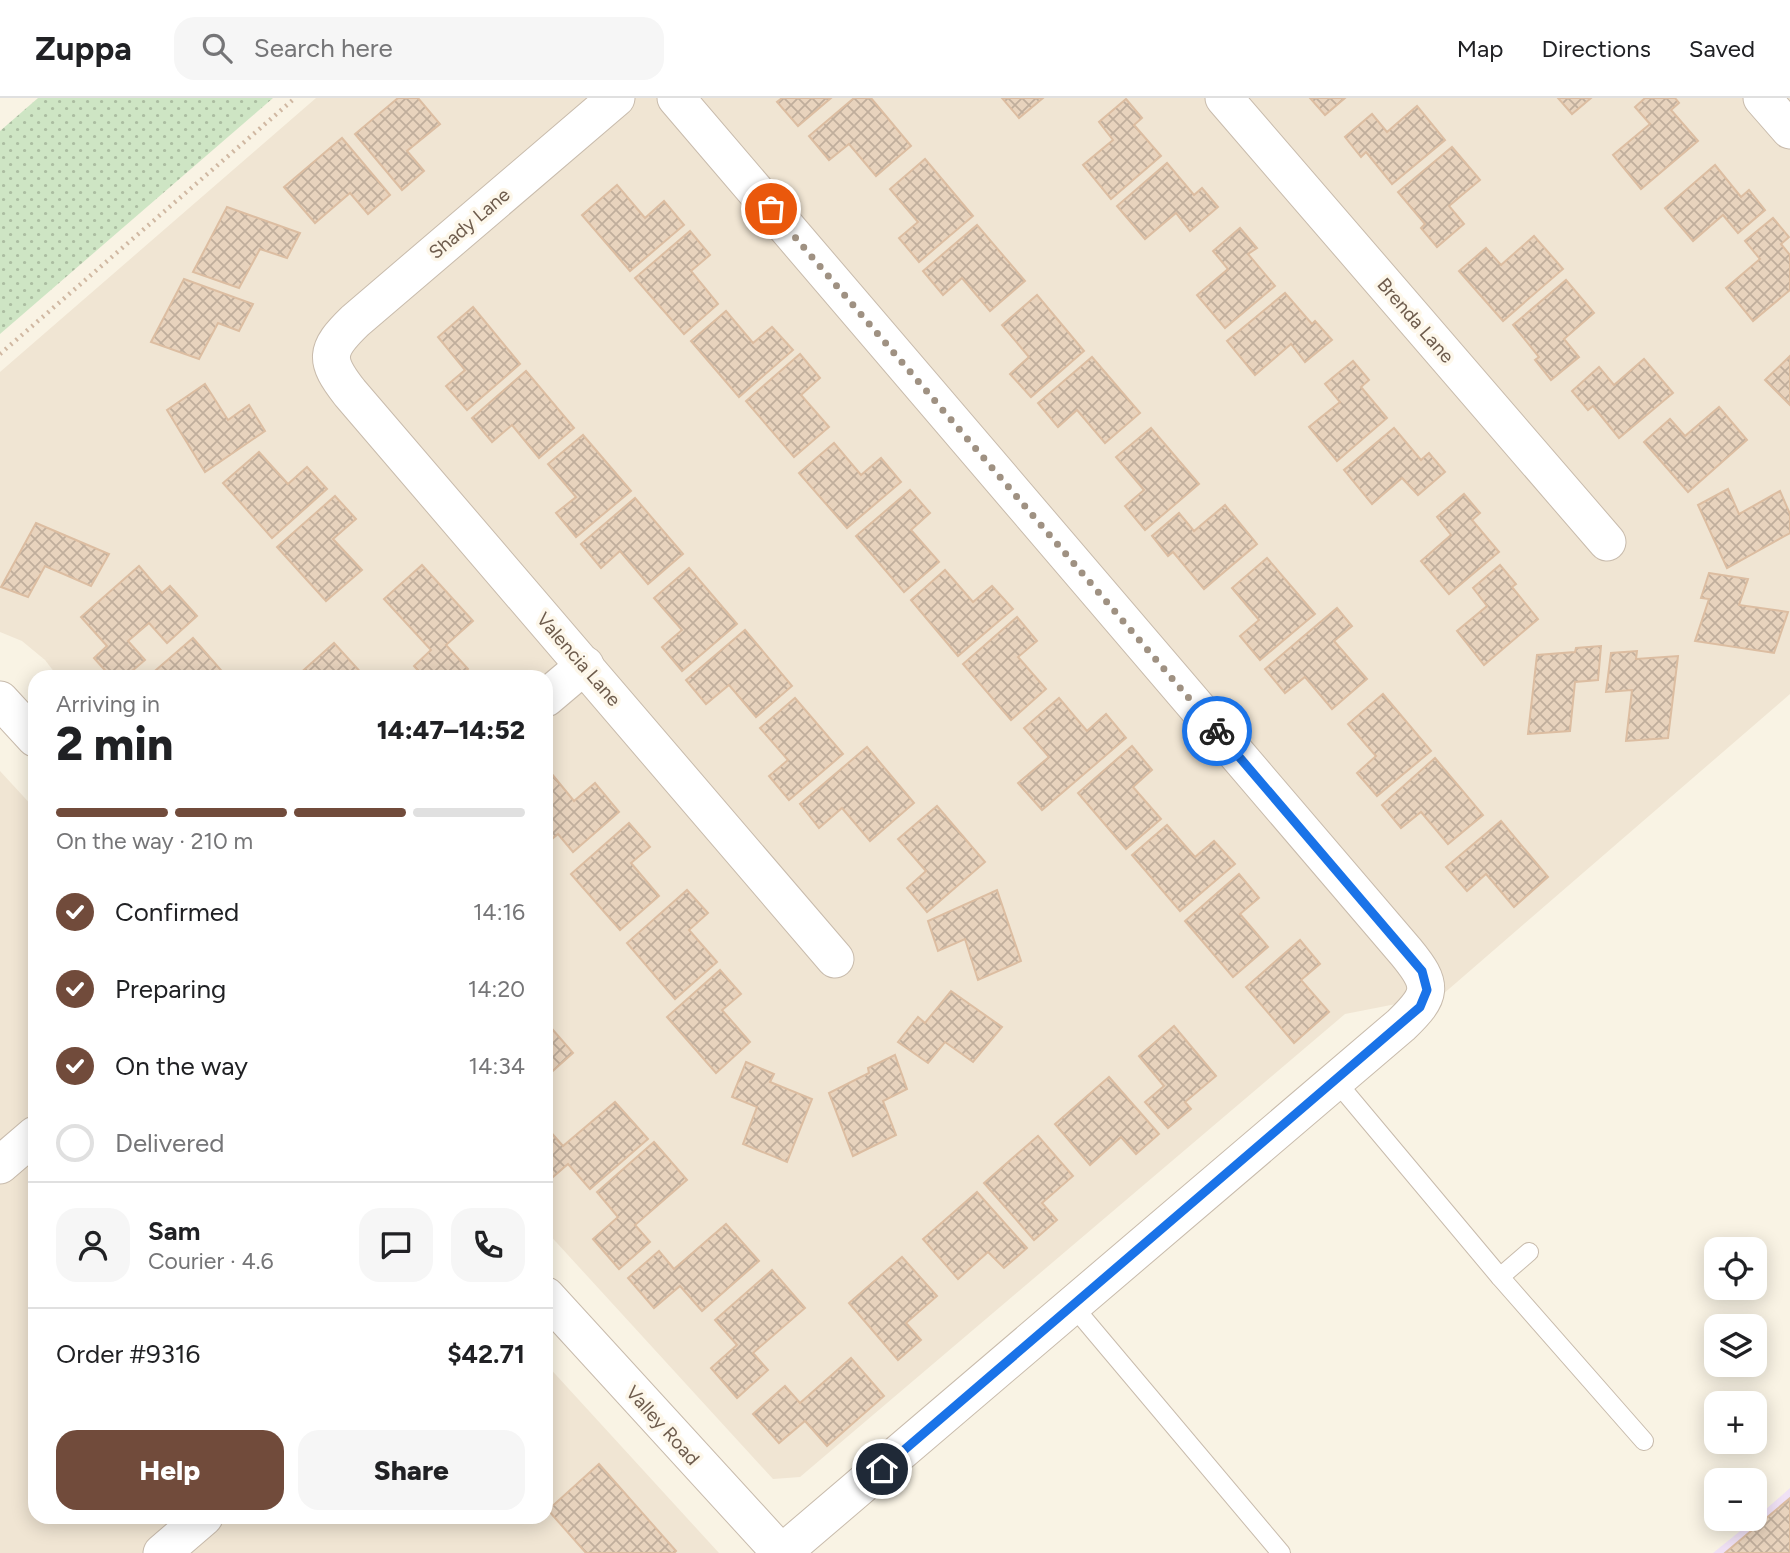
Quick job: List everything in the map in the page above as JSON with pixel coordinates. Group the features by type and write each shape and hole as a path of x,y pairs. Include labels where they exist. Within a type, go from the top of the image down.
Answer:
{"street":[{"name":"Shady Lane","path":"330,355 337,338 355,321 617,98"},
{"path":"676,98 1422,971 1427,990 1420,1007 781,1553"},
{"name":"Brenda Lane","path":"1224,98 1607,541"},
{"path":"1762,98 1790,130"},
{"name":"Valencia Lane","path":"330,355 335,374 350,393 835,959"},
{"path":"553,692 584,665"},
{"path":"0,699 28,730"},
{"path":"0,1165 28,1141"},
{"name":"Valley Road","path":"553,1304 781,1553"},
{"path":"162,1553 196,1524"}],"lane":[{"path":"1335,1080 1500,1276 1644,1441"},
{"path":"1500,1276 1529,1252"},
{"path":"1073,1306 1281,1553"}],"path":[{"path":"0,354 295,98"}],"shaded area":[{"path":"316,98 1790,98 1790,694 1442,995 1345,1014 800,1477 773,1479 553,1239 553,670 53,670 22,641 0,632 0,372"},
{"path":"0,771 28,801 28,1524 553,1524 553,1372 719,1553 0,1553"},
{"path":"1790,1488 1790,1553 1713,1553 1740,1531 1767,1531 1767,1508"}],"green space":[{"path":"38,98 273,98 0,334 0,131"}],"building":[{"path":"398,98 418,98 440,124 407,151 424,171 402,190 355,134"},
{"path":"782,98 831,98 798,126 777,102"},
{"path":"854,98 871,98 911,146 876,176 849,144 829,160 809,136"},
{"path":"1002,98 1043,98 1019,118"},
{"path":"1310,98 1345,98 1325,115"},
{"path":"1558,98 1591,98 1572,114"},
{"path":"1645,98 1675,98 1679,103 1671,110 1698,141 1641,189 1613,155 1650,124 1635,107"},
{"path":"1126,99 1142,118 1134,125 1161,156 1111,199 1083,165 1113,140 1099,122"},
{"path":"1417,106 1445,140 1392,184 1366,152 1361,157 1345,137 1372,114 1387,132"},
{"path":"342,138 390,195 368,214 350,193 315,223 284,187"},
{"path":"1452,147 1480,180 1449,206 1464,224 1437,247 1421,228 1425,224 1398,192"},
{"path":"925,159 973,216 919,262 899,238 918,222 890,189"},
{"path":"1167,163 1194,195 1202,188 1218,207 1190,231 1176,213 1145,239 1117,206"},
{"path":"1715,165 1741,197 1749,190 1765,210 1738,233 1723,215 1693,241 1665,208"},
{"path":"617,185 645,218 664,201 684,225 630,271 582,215"},
{"path":"227,207 300,233 287,258 260,249 239,288 193,272"},
{"path":"1773,218 1789,237 1781,244 1790,255 1790,290 1753,321 1726,288 1760,259 1745,241"},
{"path":"977,225 1025,281 990,311 962,278 943,295 923,271"},
{"path":"1240,228 1257,248 1248,254 1275,286 1225,328 1197,295 1228,269 1213,251"},
{"path":"690,231 710,255 691,271 718,304 684,334 635,278"},
{"path":"1534,236 1563,269 1503,321 1459,271 1486,248 1501,265"},
{"path":"184,279 253,304 239,331 218,323 199,359 151,342"},
{"path":"1566,280 1594,313 1564,339 1579,357 1551,380 1535,360 1539,357 1513,325"},
{"path":"1285,293 1312,324 1315,321 1332,340 1305,362 1291,344 1255,375 1227,341"},
{"path":"1037,295 1084,351 1031,397 1010,374 1029,357 1002,325"},
{"path":"473,307 520,364 467,410 446,386 465,370 438,337"},
{"path":"726,311 753,343 772,327 793,350 739,397 691,341"},
{"path":"800,354 820,378 801,395 829,427 794,457 746,401"},
{"path":"1790,356 1790,405 1765,380"},
{"path":"1092,357 1140,413 1105,443 1077,410 1058,427 1038,403"},
{"path":"1644,359 1673,393 1619,438 1593,406 1588,410 1572,391 1599,367 1614,385"},
{"path":"1353,361 1369,380 1361,387 1387,418 1337,461 1309,427 1340,402 1325,384"},
{"path":"526,371 574,428 539,458 512,425 492,442 472,418"},
{"path":"205,384 228,420 249,405 265,431 205,472 167,410"},
{"path":"1719,407 1747,440 1688,492 1644,442 1670,419 1685,436"},
{"path":"1151,428 1199,484 1145,530 1125,506 1144,490 1116,457"},
{"path":"1394,428 1421,460 1429,453 1445,472 1418,495 1402,478 1372,504 1344,470"},
{"path":"583,435 631,491 576,537 556,513 576,497 548,464"},
{"path":"834,443 861,475 881,458 901,482 847,528 799,473"},
{"path":"259,452 288,484 307,467 327,489 272,538 223,483"},
{"path":"1728,489 1739,514 1780,491 1790,514 1790,533 1727,568 1698,505"},
{"path":"910,490 930,513 911,530 939,562 904,592 856,536"},
{"path":"1464,494 1480,513 1472,520 1499,552 1449,594 1421,561 1451,535 1437,517"},
{"path":"335,496 356,519 333,539 362,570 326,601 277,547"},
{"path":"635,498 683,554 648,584 620,551 601,568 581,544"},
{"path":"1225,505 1257,544 1204,589 1173,552 1168,556 1152,536 1179,513 1194,531"},
{"path":"36,523 109,554 91,586 45,566 28,597 1,587"},
{"path":"1267,558 1315,614 1260,660 1240,636 1259,620 1232,588"},
{"path":"422,565 473,621 446,645 468,669 418,670 414,666 431,650 384,599"},
{"path":"1500,565 1516,584 1512,587 1538,619 1484,665 1457,631 1487,606 1473,588"},
{"path":"139,566 162,593 170,586 197,616 167,643 149,623 128,641 145,660 133,670 105,670 94,658 107,646 81,617"},
{"path":"689,568 737,624 682,671 662,647 682,630 654,598"},
{"path":"945,570 973,602 992,586 1013,609 958,656 911,600"},
{"path":"1709,573 1748,579 1739,605 1788,612 1774,653 1695,641 1709,599 1701,598"},
{"path":"1337,608 1352,626 1334,641 1367,679 1332,709 1305,677 1285,693 1265,669"},
{"path":"1017,617 1037,641 1018,657 1046,689 1011,720 963,664"},
{"path":"745,630 792,686 756,717 729,685 706,704 686,680"},
{"path":"193,638 221,670 156,670"},
{"path":"334,643 359,670 304,670"},
{"path":"1601,646 1598,680 1575,682 1570,731 1528,734 1537,655 1575,652 1576,648"},
{"path":"1637,651 1636,659 1678,656 1668,738 1626,741 1632,690 1606,692 1611,653"},
{"path":"1383,694 1431,751 1377,796 1357,773 1376,756 1348,724"},
{"path":"795,698 843,754 789,800 769,776 788,760 760,728"},
{"path":"1059,698 1087,731 1106,714 1126,738 1042,810 1018,783 1049,757 1024,728"},
{"path":"1132,746 1152,770 1133,787 1161,819 1126,849 1078,793"},
{"path":"867,747 914,803 870,841 842,808 819,828 800,804"},
{"path":"1435,758 1483,815 1448,844 1421,812 1401,828 1382,805"},
{"path":"553,775 574,801 595,783 619,812 573,852 558,834 553,838"},
{"path":"937,806 985,862 927,912 907,888 926,871 898,839"},
{"path":"1501,821 1548,877 1514,907 1486,874 1467,891 1446,867"},
{"path":"629,823 650,847 631,863 659,896 620,930 571,874"},
{"path":"1167,825 1195,857 1214,841 1235,864 1180,911 1132,855"},
{"path":"1239,874 1259,898 1240,914 1268,947 1233,977 1185,921"},
{"path":"687,890 708,913 689,930 717,962 675,999 627,943"},
{"path":"997,890 1021,961 978,980 965,939 938,951 928,921"},
{"path":"1300,940 1320,964 1301,980 1329,1012 1294,1043 1246,987"},
{"path":"720,970 741,994 722,1010 750,1042 716,1073 667,1017"},
{"path":"951,991 1002,1027 973,1062 945,1042 928,1063 898,1042 918,1017 925,1023"},
{"path":"1174,1026 1216,1076 1185,1102 1191,1109 1168,1128 1145,1102 1164,1086 1139,1056"},
{"path":"553,1030 573,1053 553,1071"},
{"path":"895,1055 907,1089 883,1101 896,1135 853,1156 829,1093 869,1073 868,1068"},
{"path":"746,1062 774,1074 770,1082 812,1099 787,1162 743,1144 757,1107 732,1097"},
{"path":"1109,1077 1159,1134 1136,1154 1121,1137 1090,1165 1055,1124"},
{"path":"615,1102 648,1139 590,1189 568,1164 553,1177 553,1135 563,1146"},
{"path":"1038,1136 1073,1176 1042,1203 1057,1220 1034,1240 984,1183"},
{"path":"654,1142 687,1180 635,1225 650,1242 619,1269 593,1239 618,1217 597,1192"},
{"path":"977,1192 1027,1248 1004,1268 988,1252 958,1279 923,1239"},
{"path":"726,1224 759,1261 702,1311 680,1286 654,1308 628,1278 659,1251 674,1269"},
{"path":"902,1257 937,1296 906,1323 921,1340 898,1360 849,1303"},
{"path":"772,1270 805,1308 753,1353 768,1370 737,1398 711,1368 737,1345 715,1320"},
{"path":"851,1358 884,1396 827,1446 805,1421 779,1443 753,1414 785,1386 800,1403"},
{"path":"599,1464 676,1551 586,1553 553,1516 553,1505"},
{"path":"1790,1498 1790,1553 1725,1553 1751,1531 1767,1531 1767,1517"}],"way so far":[{"path":"771,209 1217,731"}],"route":[{"path":"882,1469 1420,1007 1427,990 1422,971 1217,731"}]}
